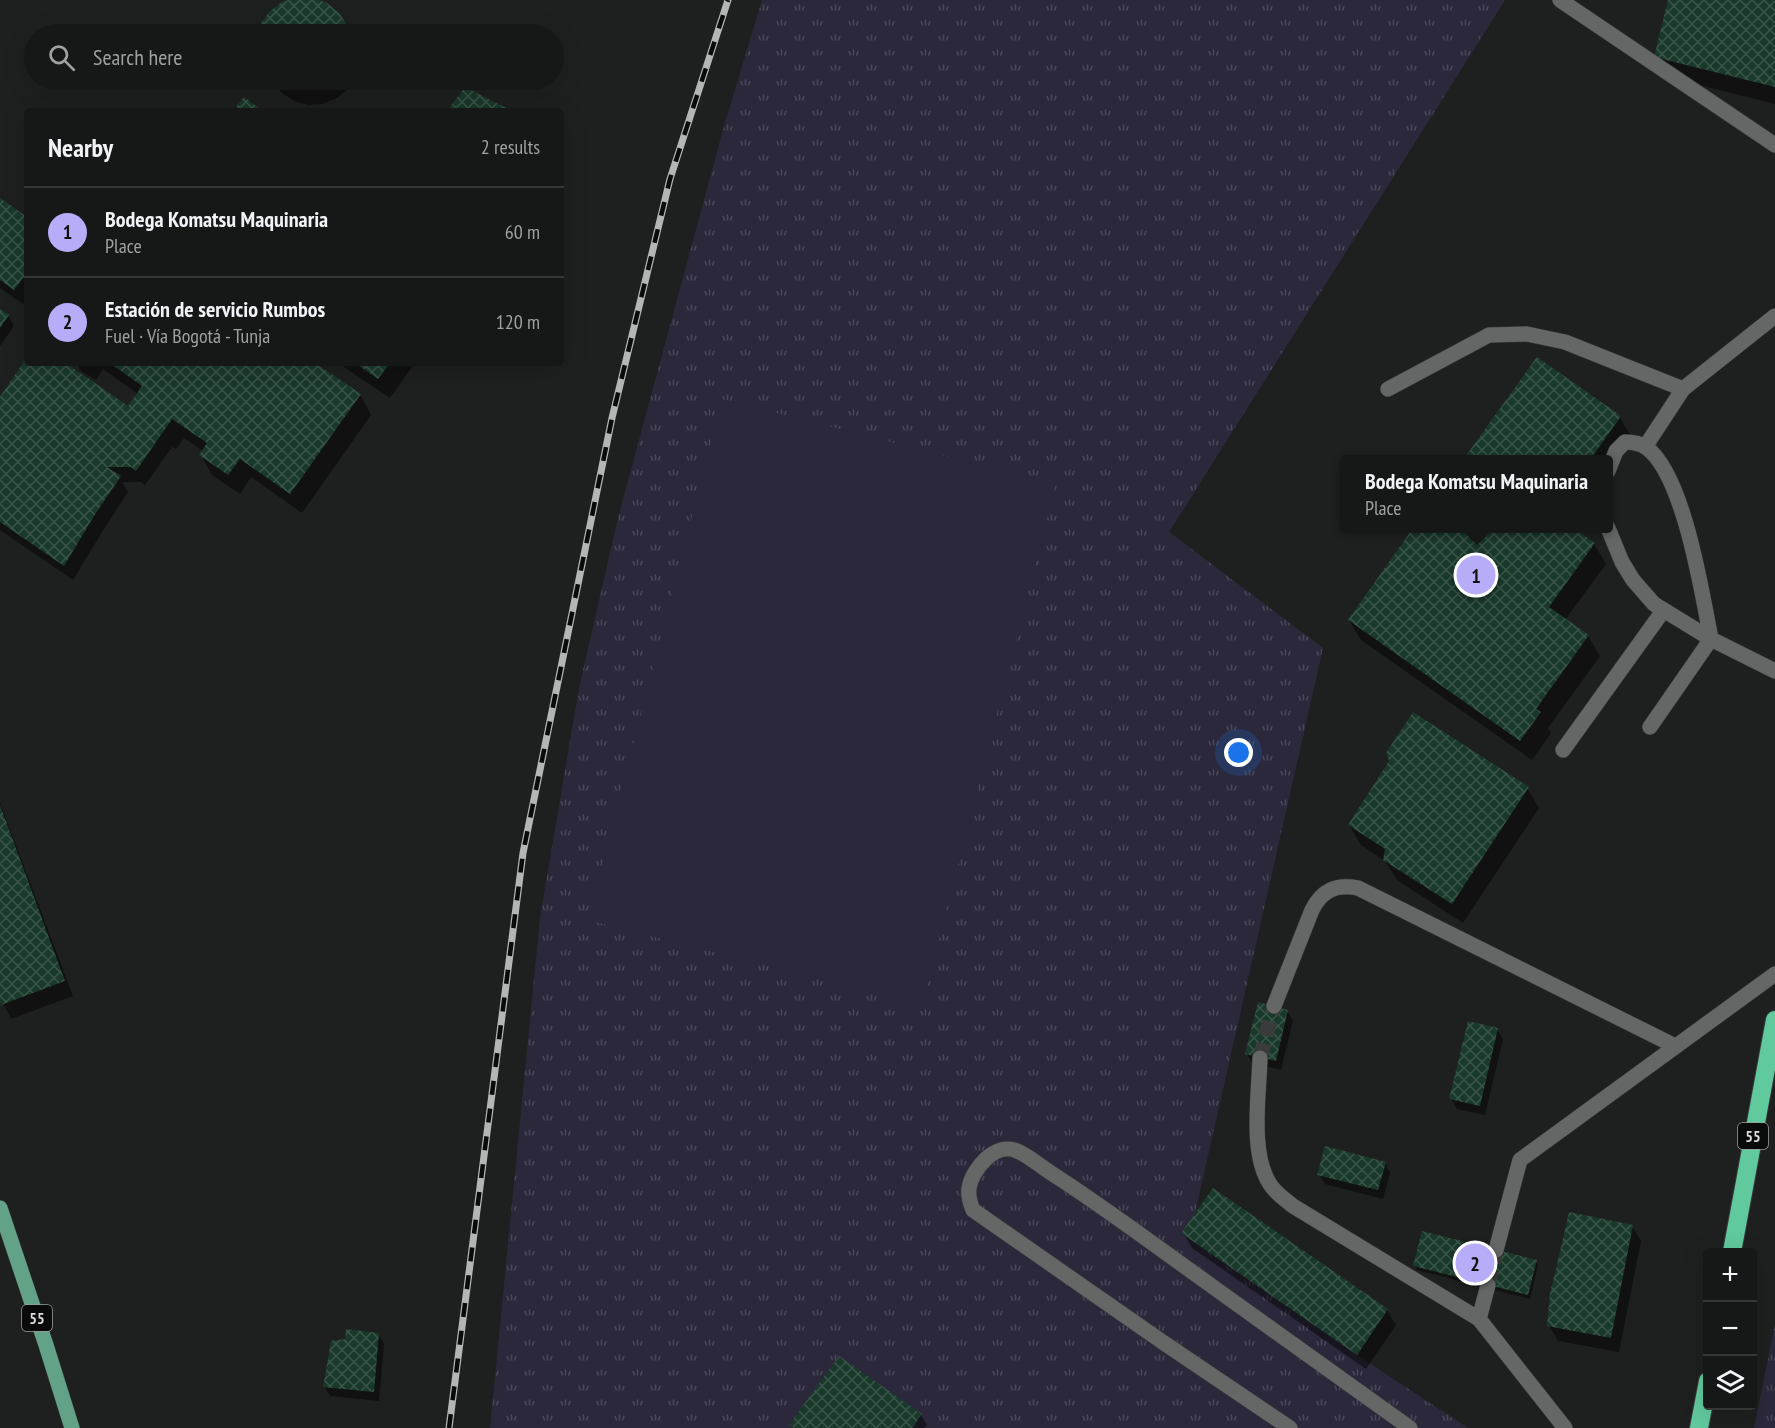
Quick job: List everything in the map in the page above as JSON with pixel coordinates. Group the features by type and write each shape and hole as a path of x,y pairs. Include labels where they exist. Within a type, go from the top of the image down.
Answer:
{"highway":[{"name":"55","path":"1732,1248 1775,1020"},
{"path":"1699,1428 1703,1404"}],"main road":[{"name":"55","path":"0,1208 72,1428"}],"lane":[{"path":"1560,0 1775,145"},
{"path":"1645,447 1683,389 1775,316"},
{"path":"1388,388 1489,335 1527,334 1565,342 1683,389"},
{"path":"1613,458 1616,451 1625,442 1636,442 1653,454 1662,466 1681,508 1693,549 1711,639 1650,727"},
{"path":"1610,533 1622,562 1633,580 1654,604 1711,639 1775,671"},
{"path":"1563,750 1663,611"},
{"path":"1274,1006 1317,899 1329,890 1345,885 1358,888 1676,1046"},
{"path":"1496,1250 1520,1160 1775,974"},
{"path":"1260,1058 1257,1144 1261,1166 1271,1186 1293,1206 1479,1319 1565,1428"},
{"path":"1290,1428 973,1210 969,1199 969,1188 979,1167 990,1155 1003,1149 1015,1149 1077,1190 1410,1428"},
{"path":"1479,1319 1488,1285"}],"green space":[{"path":"762,0 1505,0 1169,532 1323,648 1195,1213 1181,1233 1357,1355 1468,1428 490,1428 540,918 579,688 619,514 723,130"},
{"path":"722,399 1056,484 922,1005 588,920"},
{"path":"1775,1324 1775,1428 1754,1428"}],"building":[{"path":"319,0 327,3 340,14 346,24 261,24 270,11 282,2"},
{"path":"1668,0 1775,0 1775,87 1654,57"},
{"path":"463,90 471,90 506,108 449,108"},
{"path":"244,97 259,108 235,108"},
{"path":"0,198 24,215 24,277 14,290 0,280"},
{"path":"0,309 9,315 0,328"},
{"path":"1537,357 1621,416 1594,455 1467,455"},
{"path":"24,361 24,366 70,366 128,406 142,386 114,366 319,366 361,394 290,494 240,459 228,475 199,455 207,443 172,419 136,471 131,467 107,467 121,476 64,566 0,522 0,397"},
{"path":"359,366 388,366 378,379"},
{"path":"1409,533 1581,533 1595,543 1549,607 1589,635 1536,709 1541,712 1520,741 1348,620"},
{"path":"1413,712 1529,787 1452,904 1383,860 1385,849 1348,825 1389,761 1386,753"},
{"path":"0,805 65,981 1,1005 0,1002"},
{"path":"1258,1002 1288,1010 1276,1061 1245,1054"},
{"path":"1468,1021 1498,1028 1480,1106 1449,1099"},
{"path":"1325,1146 1386,1162 1378,1190 1317,1175"},
{"path":"1213,1188 1388,1309 1357,1355 1181,1233"},
{"path":"1569,1212 1633,1225 1611,1338 1547,1326 1550,1293"},
{"path":"1422,1231 1537,1260 1528,1295 1413,1266"},
{"path":"346,1329 379,1333 374,1392 323,1387 331,1341 345,1339"},
{"path":"839,1356 922,1414 912,1428 794,1428 789,1425"}],"tunnel":[{"path":"1260,1058 1274,1006"},
{"path":"1488,1285 1496,1250"}],"railway":[{"path":"449,1428 523,853 612,418 670,179 728,0"}],"place":[{"name":"Bodega Komatsu Maquinaria","path":"1476,575"},
{"name":"Estación de servicio Rumbos","path":"1475,1263"}]}
